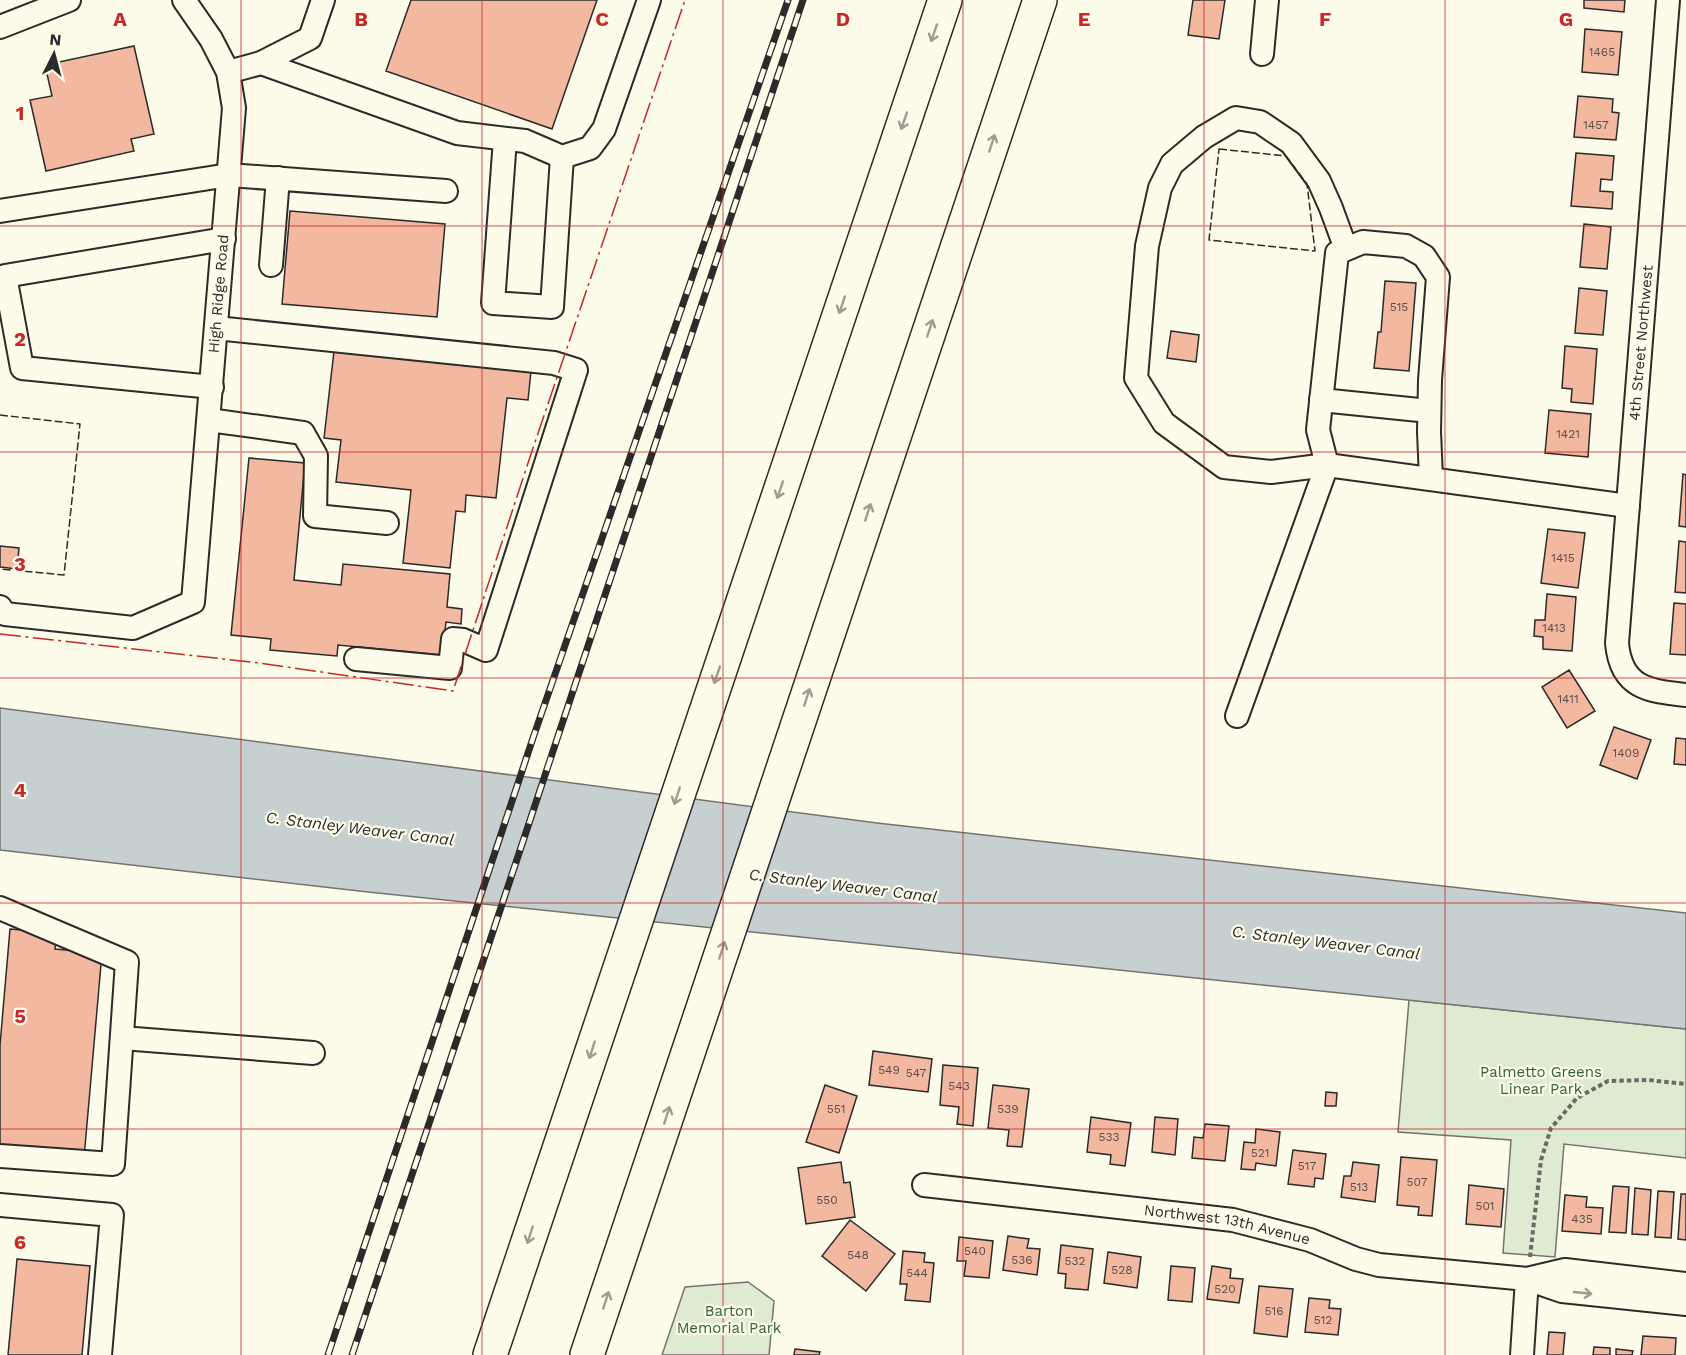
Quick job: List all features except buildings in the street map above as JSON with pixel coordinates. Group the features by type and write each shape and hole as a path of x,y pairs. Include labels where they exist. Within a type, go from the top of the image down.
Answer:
{"highway":[{"path":"490,1355 945,0"},
{"path":"587,1355 1040,0"},
{"path":"1027,39 1048,0"}],"street":[{"path":"0,27 36,15 69,0"},
{"name":"High Ridge Road","path":"0,607 5,614 133,628 193,602 234,108 228,72 211,39 183,0"},
{"path":"228,72 261,63 310,38 323,0"},
{"path":"261,63 457,133 525,141 562,157 590,148 604,129 649,0"},
{"path":"1262,54 1267,0"},
{"name":"4th Street Northwest","path":"1668,0 1617,643 1618,658 1624,671 1633,682 1646,690 1686,695"},
{"path":"1346,249 1319,182 1291,143 1260,122 1236,118 1204,137 1173,164 1160,188 1147,246 1136,378 1164,423 1224,467 1271,472 1327,465 1628,506"},
{"path":"505,139 493,303 552,307 562,157"},
{"path":"0,211 229,175 446,191"},
{"path":"271,265 278,178"},
{"path":"212,387 22,368 5,276 224,239"},
{"path":"1237,716 1327,465 1318,430 1337,253 1363,242 1406,246 1424,256 1438,277 1430,411 1431,479"},
{"path":"216,328 554,363 576,370 486,650 463,640 453,639 450,668 356,659"},
{"path":"1321,400 1430,411"},
{"path":"209,420 303,433 316,456 315,516 387,523"},
{"path":"0,909 127,962 113,1164 0,1156"},
{"path":"122,1038 313,1053"},
{"name":"Northwest 13th Avenue","path":"924,1185 1233,1220 1310,1240 1356,1259 1378,1265 1527,1279 1562,1291 1686,1304"},
{"path":"0,1205 112,1215 100,1355"},
{"name":"Northwest 13th Avenue","path":"1527,1279 1565,1270 1686,1284"},
{"path":"1522,1355 1527,1279"}],"path":[{"path":"1527,1279 1541,1160 1551,1128 1577,1098 1608,1081 1648,1080 1686,1084"}],"green space":[{"name":"Palmetto Greens Linear Park","path":"1409,1000 1686,1029 1686,1158 1564,1144 1555,1257 1503,1253 1511,1140 1398,1132"},
{"name":"Barton Memorial Park","path":"748,1282 774,1301 769,1355 662,1355 685,1287"}],"water":[{"name":"C. Stanley Weaver Canal","path":"0,708 877,823 1686,913 1686,1029 368,892 0,850"}],"railway":[{"path":"328,1355 533,738 788,0"},
{"path":"352,1355 803,0"}],"fence":[{"path":"1219,149 1286,156 1307,184 1315,251 1209,240 1219,149"},
{"path":"0,415 80,424 64,575 0,569"}],"power":[{"path":"0,634 259,663 453,691 685,0"}]}
